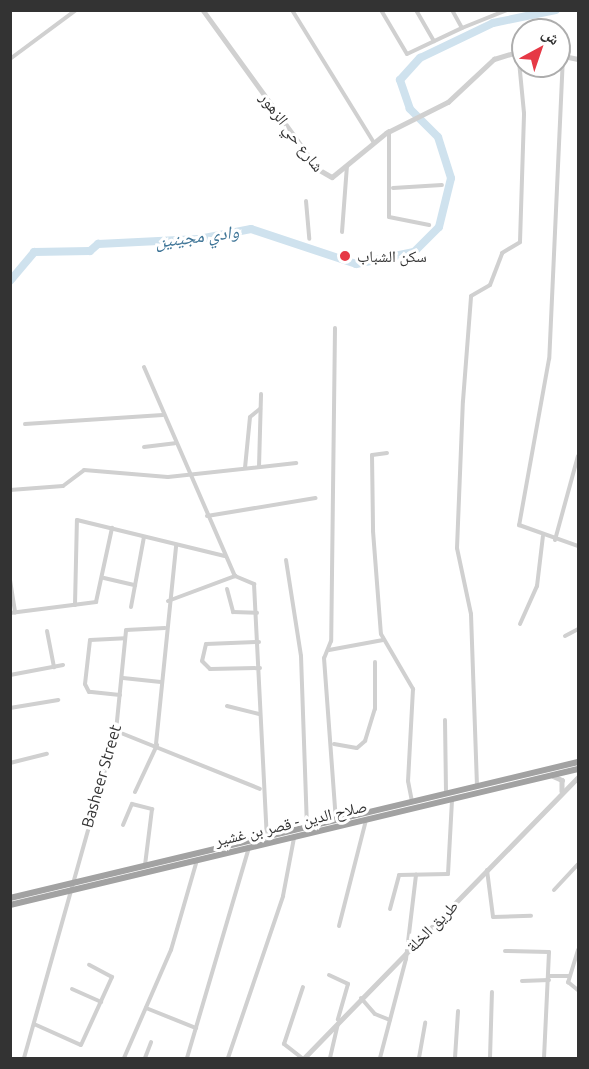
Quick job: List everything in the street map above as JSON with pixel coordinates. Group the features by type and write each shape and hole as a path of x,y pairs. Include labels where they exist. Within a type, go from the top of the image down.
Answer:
{"highway":[{"path":"10,898 145,865 266,840 307,827 579,762"},
{"name":"صلاح الدين - قصر بن غشير","path":"10,905 249,848 266,840 294,838 579,769"}],"street":[{"path":"10,59 76,10"},
{"name":"شارع حي الزهور","path":"203,10 318,169 332,177 389,131 448,102 488,64 511,54"},
{"path":"292,10 374,143"},
{"path":"381,10 404,54 493,12 507,10"},
{"path":"416,10 434,41"},
{"path":"452,10 462,28"},
{"path":"477,786 471,614 457,548 463,400 471,296 490,285 502,253 520,242 524,123 522,78"},
{"path":"560,78 549,359 519,525 543,536 579,546"},
{"path":"389,131 393,188 390,219 429,225"},
{"path":"342,232 347,166"},
{"path":"393,188 442,185"},
{"path":"306,201 309,239"},
{"path":"335,328 328,650 324,658 334,744 336,821"},
{"path":"144,367 188,474 235,576 254,584 260,668 260,789 266,840"},
{"path":"259,466 261,394"},
{"path":"245,468 250,417 261,409"},
{"path":"25,423 163,415"},
{"path":"144,447 175,443"},
{"path":"387,453 372,457 383,640 413,689 408,782 412,802"},
{"path":"555,540 579,456"},
{"path":"10,490 63,486 84,470 188,474 296,463"},
{"path":"207,516 316,498"},
{"path":"75,605 75,522 112,528 176,546 225,556"},
{"path":"10,580 13,613 98,600 112,528"},
{"path":"520,624 537,586 543,536"},
{"path":"131,607 144,537"},
{"path":"135,792 156,745 165,628 176,546"},
{"path":"286,560 301,656 307,827"},
{"path":"168,602 235,576"},
{"path":"104,578 135,585"},
{"path":"227,589 233,612 257,613"},
{"path":"120,695 86,690 87,664 93,637 126,638 132,626 165,628"},
{"path":"566,636 579,629"},
{"path":"47,631 54,667"},
{"name":"Basheer Street","path":"24,1059 75,890 87,822 116,731 126,638"},
{"path":"328,650 383,640"},
{"path":"259,642 206,644 202,661 210,669 260,668"},
{"path":"334,744 357,748 365,741 375,709 375,662"},
{"path":"10,675 63,665"},
{"path":"123,678 161,682"},
{"path":"10,708 58,700"},
{"path":"227,706 260,714"},
{"path":"445,720 446,794"},
{"path":"116,731 156,745 260,789"},
{"path":"10,763 47,754"},
{"path":"550,776 562,780 561,793"},
{"name":"طريق الخلة","path":"303,1059 487,867 579,777"},
{"path":"390,909 397,877 416,874 448,874 452,798"},
{"path":"123,825 132,804 152,809 145,865"},
{"path":"339,926 366,820"},
{"path":"228,1059 284,896 294,838"},
{"path":"187,1059 249,848"},
{"path":"124,1059 181,919 197,860"},
{"path":"554,890 579,864"},
{"path":"487,867 493,917 531,916"},
{"path":"380,1059 407,951 416,874"},
{"path":"579,950 569,976 570,987 579,990"},
{"path":"505,951 549,951 544,1059"},
{"path":"34,1024 80,1046 112,977 89,964"},
{"path":"329,975 348,984 330,1059"},
{"path":"522,981 569,976"},
{"path":"303,987 284,1044 303,1059"},
{"path":"72,989 101,1002"},
{"path":"490,1059 492,992"},
{"path":"361,998 375,1014 390,1020"},
{"path":"146,1008 196,1028"},
{"path":"455,1059 458,1011"},
{"path":"419,1059 425,1023"},
{"path":"145,1059 152,1042"}],"waterway":[{"name":"وادي مجينين","path":"10,281 34,252 90,251 98,244 199,239 251,229 356,264 414,252 439,227 451,178 438,137 410,109 400,80 420,58 493,23 556,10"}],"place":[{"name":"سكن الشباب","path":"345,256"}]}
